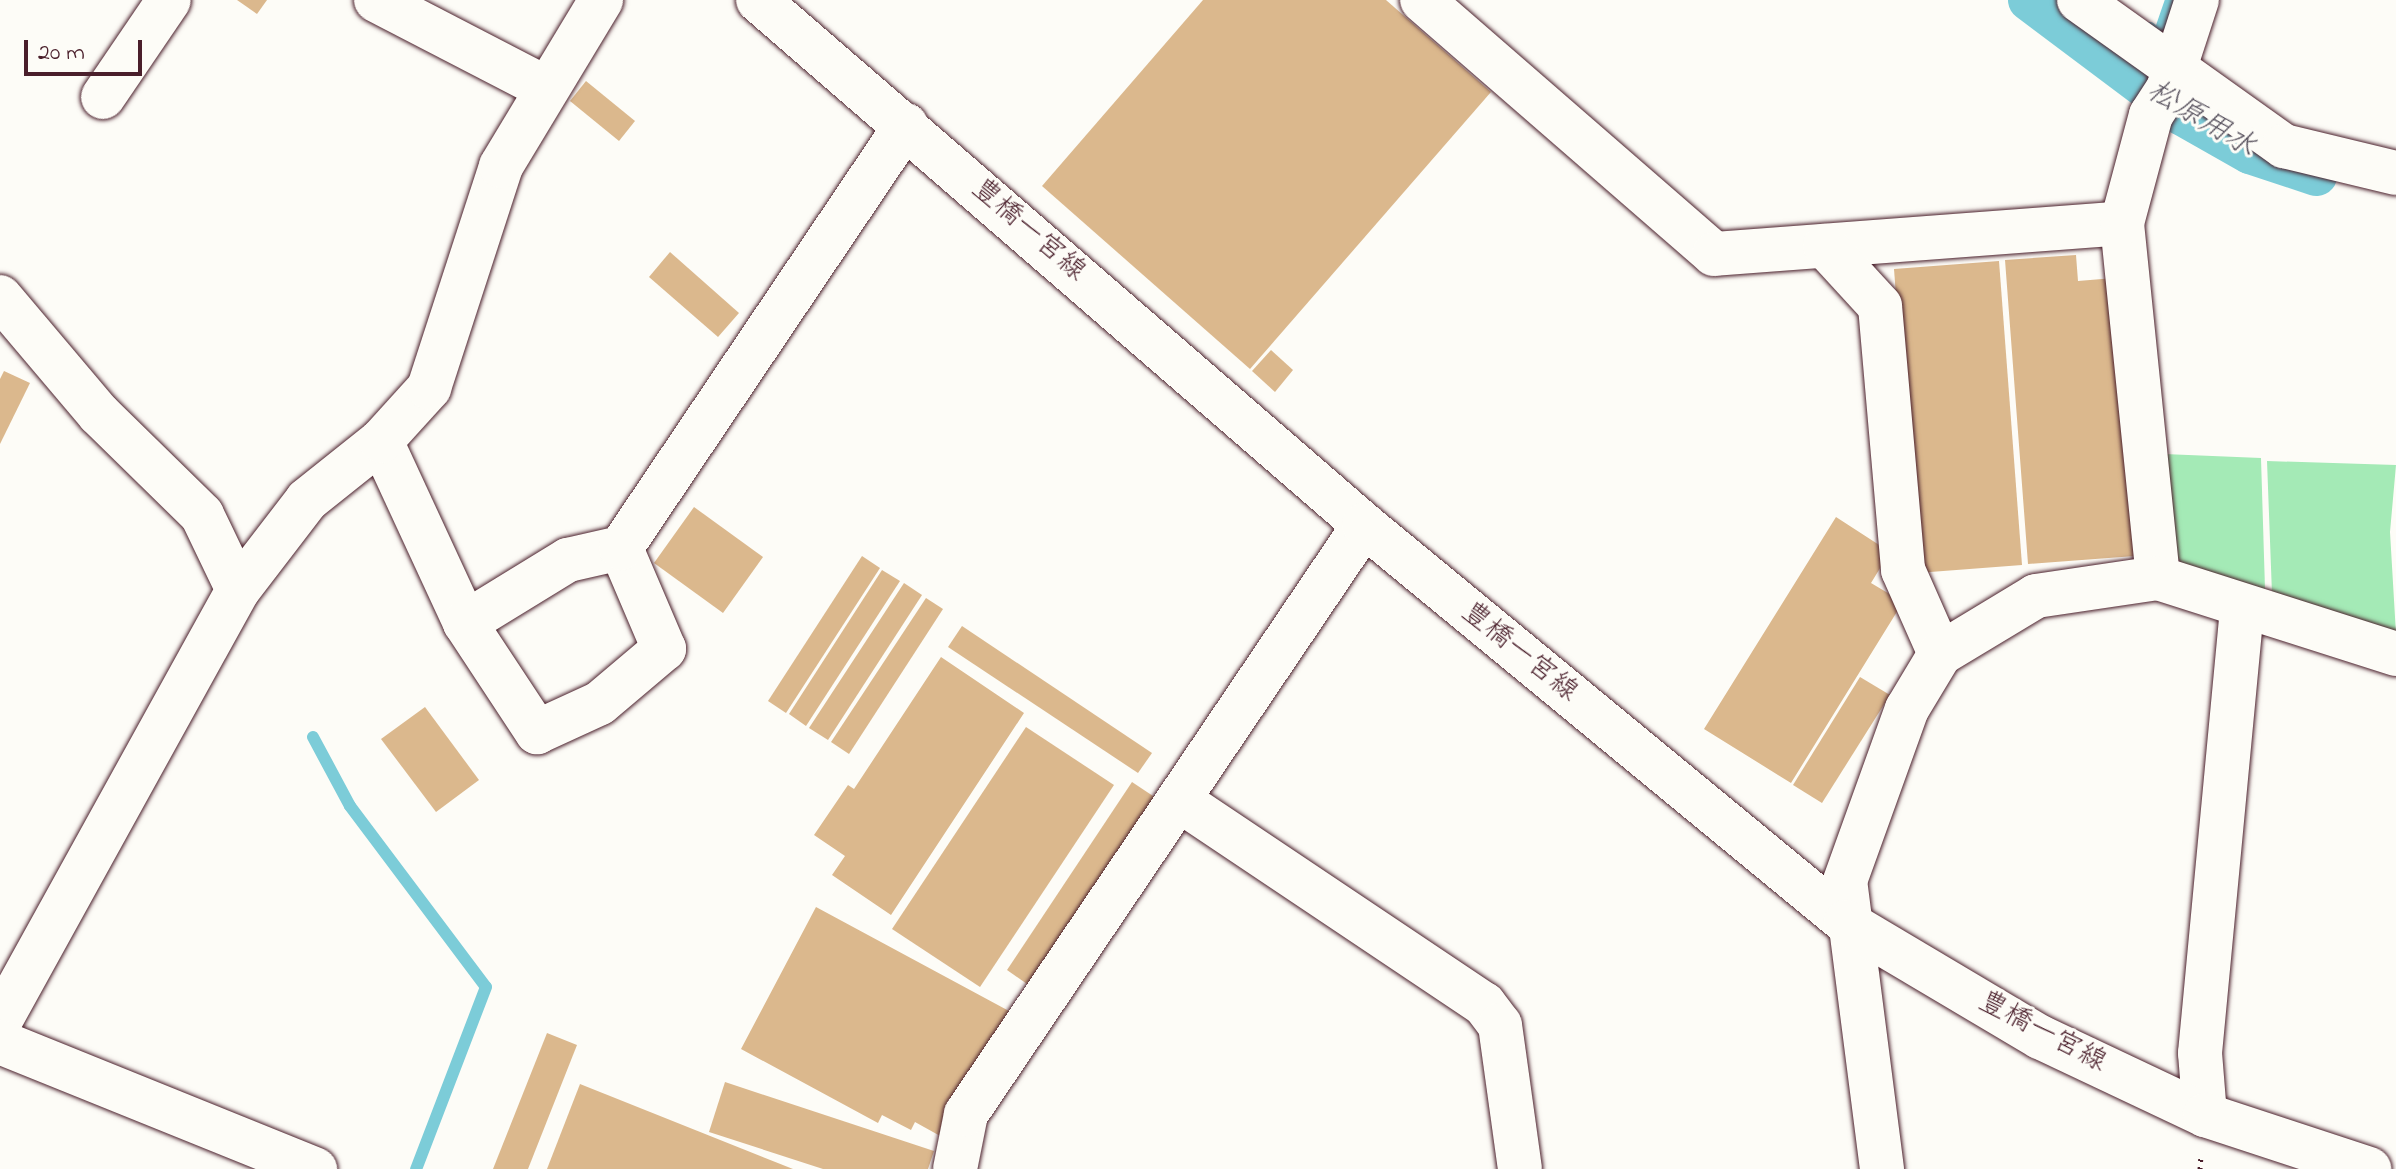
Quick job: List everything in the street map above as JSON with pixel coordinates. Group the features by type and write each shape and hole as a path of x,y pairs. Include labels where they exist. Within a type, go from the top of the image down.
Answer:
{"street":[{"path":"103,97 169,0"},
{"path":"376,0 546,88"},
{"path":"0,1021 238,590 307,500 381,441 429,388 482,211 546,88 601,0"},
{"name":"豊橋一宮線","path":"758,0 906,125 1364,525 1846,922 2040,1037 2205,1115 2369,1169"},
{"path":"1422,0 1714,254 2122,223"},
{"path":"2079,0 2164,91 2284,146 2396,173"},
{"path":"2158,578 2122,223 2197,0"},
{"path":"465,623 568,560 621,548 906,125"},
{"path":"1825,246 1880,306 1903,570 1940,654"},
{"path":"0,297 99,414 202,515 238,590"},
{"path":"381,441 465,623 537,732 600,703 664,649 621,548"},
{"path":"955,1169 966,1114 1364,525"},
{"path":"1882,1169 1846,922 1853,853 1907,709 1940,654 2036,596 2158,578 2242,609 2396,654"},
{"path":"2205,1115 2200,1053 2242,609"},
{"path":"1179,800 1484,1004 1500,1025 1520,1169"},
{"path":"0,1042 315,1169"}],"green space":[{"path":"2164,454 2261,458 2265,589 2186,569 2177,557"},
{"path":"2267,461 2396,465 2390,532 2396,634 2272,594"}],"building":[{"path":"237,0 267,0 257,14"},
{"path":"1203,0 1386,0 1491,92 1250,369 1042,186"},
{"path":"586,81 635,121 619,141 570,101"},
{"path":"670,252 739,313 718,337 649,277"},
{"path":"2076,255 2078,281 2114,278 2135,556 2028,564 2005,260"},
{"path":"1999,261 2022,565 1917,573 1894,269"},
{"path":"1271,350 1293,370 1275,392 1252,371"},
{"path":"4,371 30,383 0,444 0,379"},
{"path":"694,507 763,557 723,613 654,563"},
{"path":"1836,517 1890,552 1871,583 1903,602 1791,783 1704,729"},
{"path":"862,556 880,568 786,713 768,701"},
{"path":"882,570 900,581 806,726 789,714"},
{"path":"904,583 922,595 828,740 809,728"},
{"path":"926,598 943,609 849,754 831,742"},
{"path":"962,626 1152,753 1138,773 948,647"},
{"path":"941,657 1024,713 891,915 832,875 845,856 814,835 848,785 854,789"},
{"path":"1860,677 1890,695 1822,803 1793,785"},
{"path":"425,707 479,780 436,812 381,739"},
{"path":"1026,727 1114,785 980,987 892,929"},
{"path":"1132,782 1162,802 1037,991 1007,970"},
{"path":"816,907 1009,1011 942,1137 915,1122 911,1130 882,1115 878,1123 741,1049"},
{"path":"547,1033 577,1045 528,1169 493,1169"},
{"path":"725,1082 934,1151 928,1169 823,1169 709,1132"},
{"path":"580,1084 793,1169 547,1169"}],"waterway":[{"name":"松原用水","path":"2029,0 2181,114 2250,153 2316,175"},
{"path":"2150,28 2159,35 2171,0"},
{"path":"313,737 350,806 486,987 416,1169"}]}
